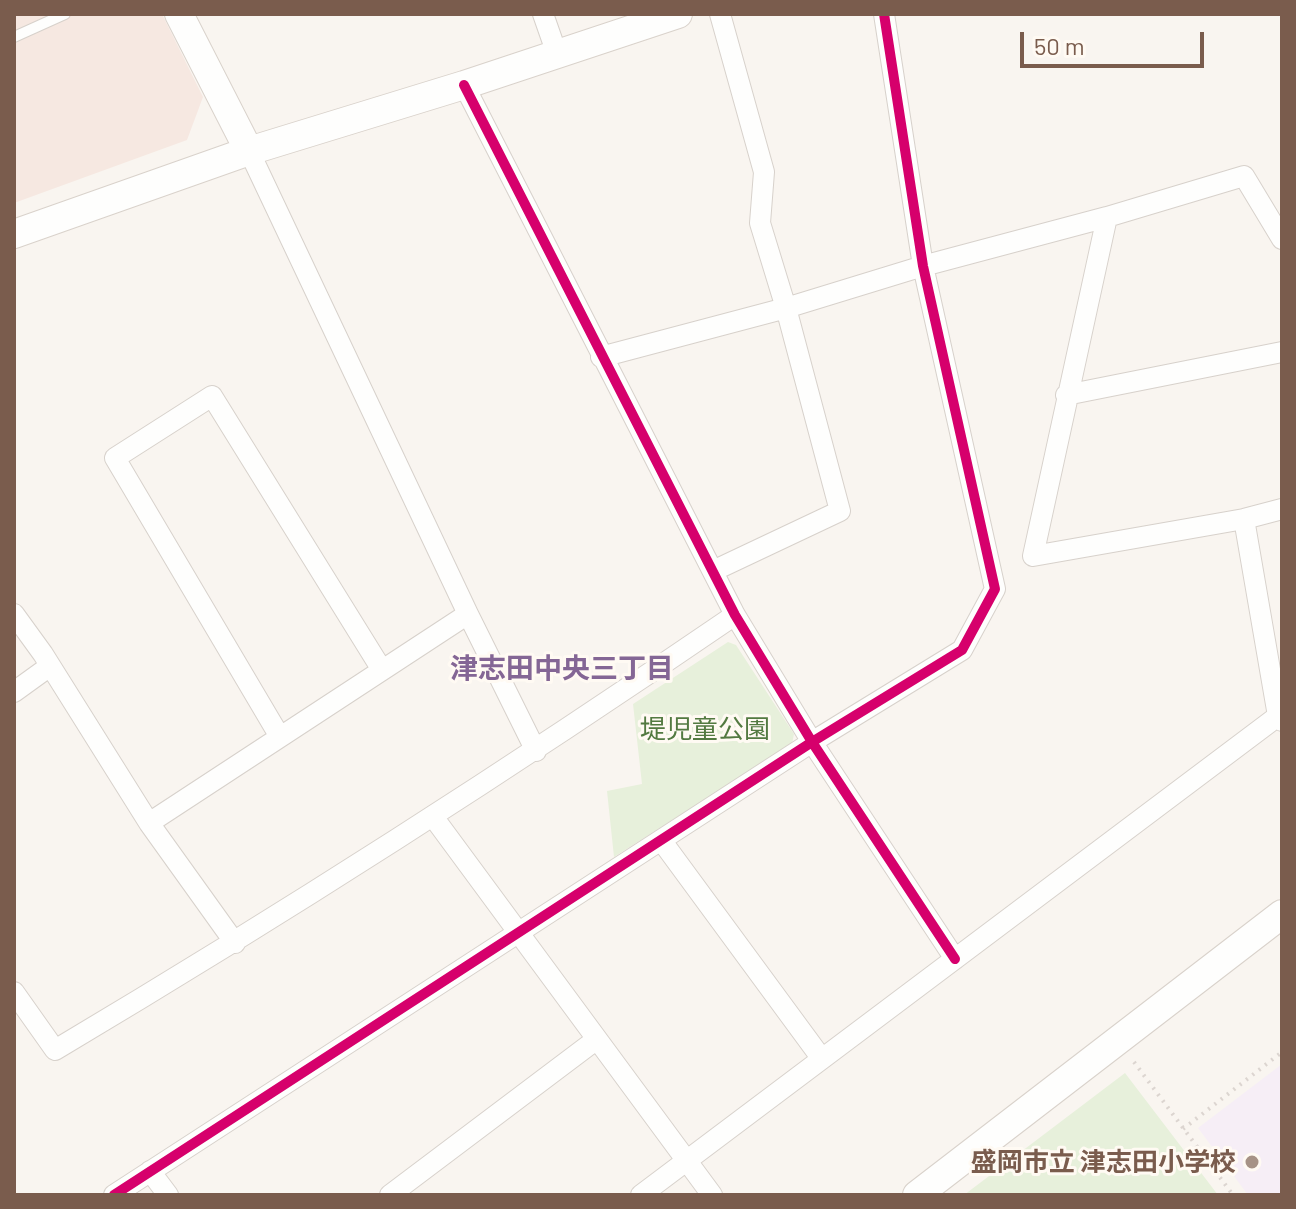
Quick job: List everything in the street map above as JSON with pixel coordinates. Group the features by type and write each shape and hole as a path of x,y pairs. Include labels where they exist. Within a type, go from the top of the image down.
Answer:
{"street":[{"path":"179,14 249,151 536,751"},
{"path":"543,14 557,54"},
{"path":"14,234 249,151 464,85 678,14"},
{"path":"713,571 840,511 760,223 764,172 720,14"},
{"path":"114,1195 812,742 962,650 995,589 923,266 884,14"},
{"path":"464,85 735,615 812,742 955,959"},
{"path":"601,357 786,308 923,266 1107,217 1244,176 1282,239"},
{"path":"1107,217 1033,556 1244,519 1282,509"},
{"path":"1066,395 1282,352"},
{"path":"280,737 115,458 212,396 382,670"},
{"path":"641,1195 1280,718 1244,519"},
{"path":"14,614 149,823 235,943"},
{"path":"149,823 468,614"},
{"path":"14,992 55,1050 235,943 434,818 735,615"},
{"path":"14,692 50,666"},
{"path":"434,818 712,1195"},
{"path":"661,840 822,1059"},
{"path":"917,1195 1282,914"},
{"path":"390,1195 597,1039"},
{"path":"150,1171 168,1195"}],"lane":[{"path":"14,37 65,14"}],"path":[{"path":"1118,1040 1233,1195"},
{"path":"1183,1129 1282,1052"}],"shaded area":[{"path":"14,14 162,14 203,97 187,140 14,203"},
{"name":"盛岡市立 津志田小学校","path":"1282,1064 1282,1195 1248,1195 1198,1128"}],"green space":[{"name":"堤児童公園","path":"728,642 736,645 794,734 792,744 614,857 607,791 642,784 633,704"},
{"path":"1125,1073 1218,1195 964,1195"}],"cycle path":[{"path":"114,1195 812,742 962,650 995,589 923,266 884,14"},
{"path":"464,85 735,615 812,742 955,959"}],"place":[{"name":"盛岡市立 津志田小学校","path":"1252,1162"}],"district":[{"name":"津志田中央三丁目","path":"562,669"}]}
